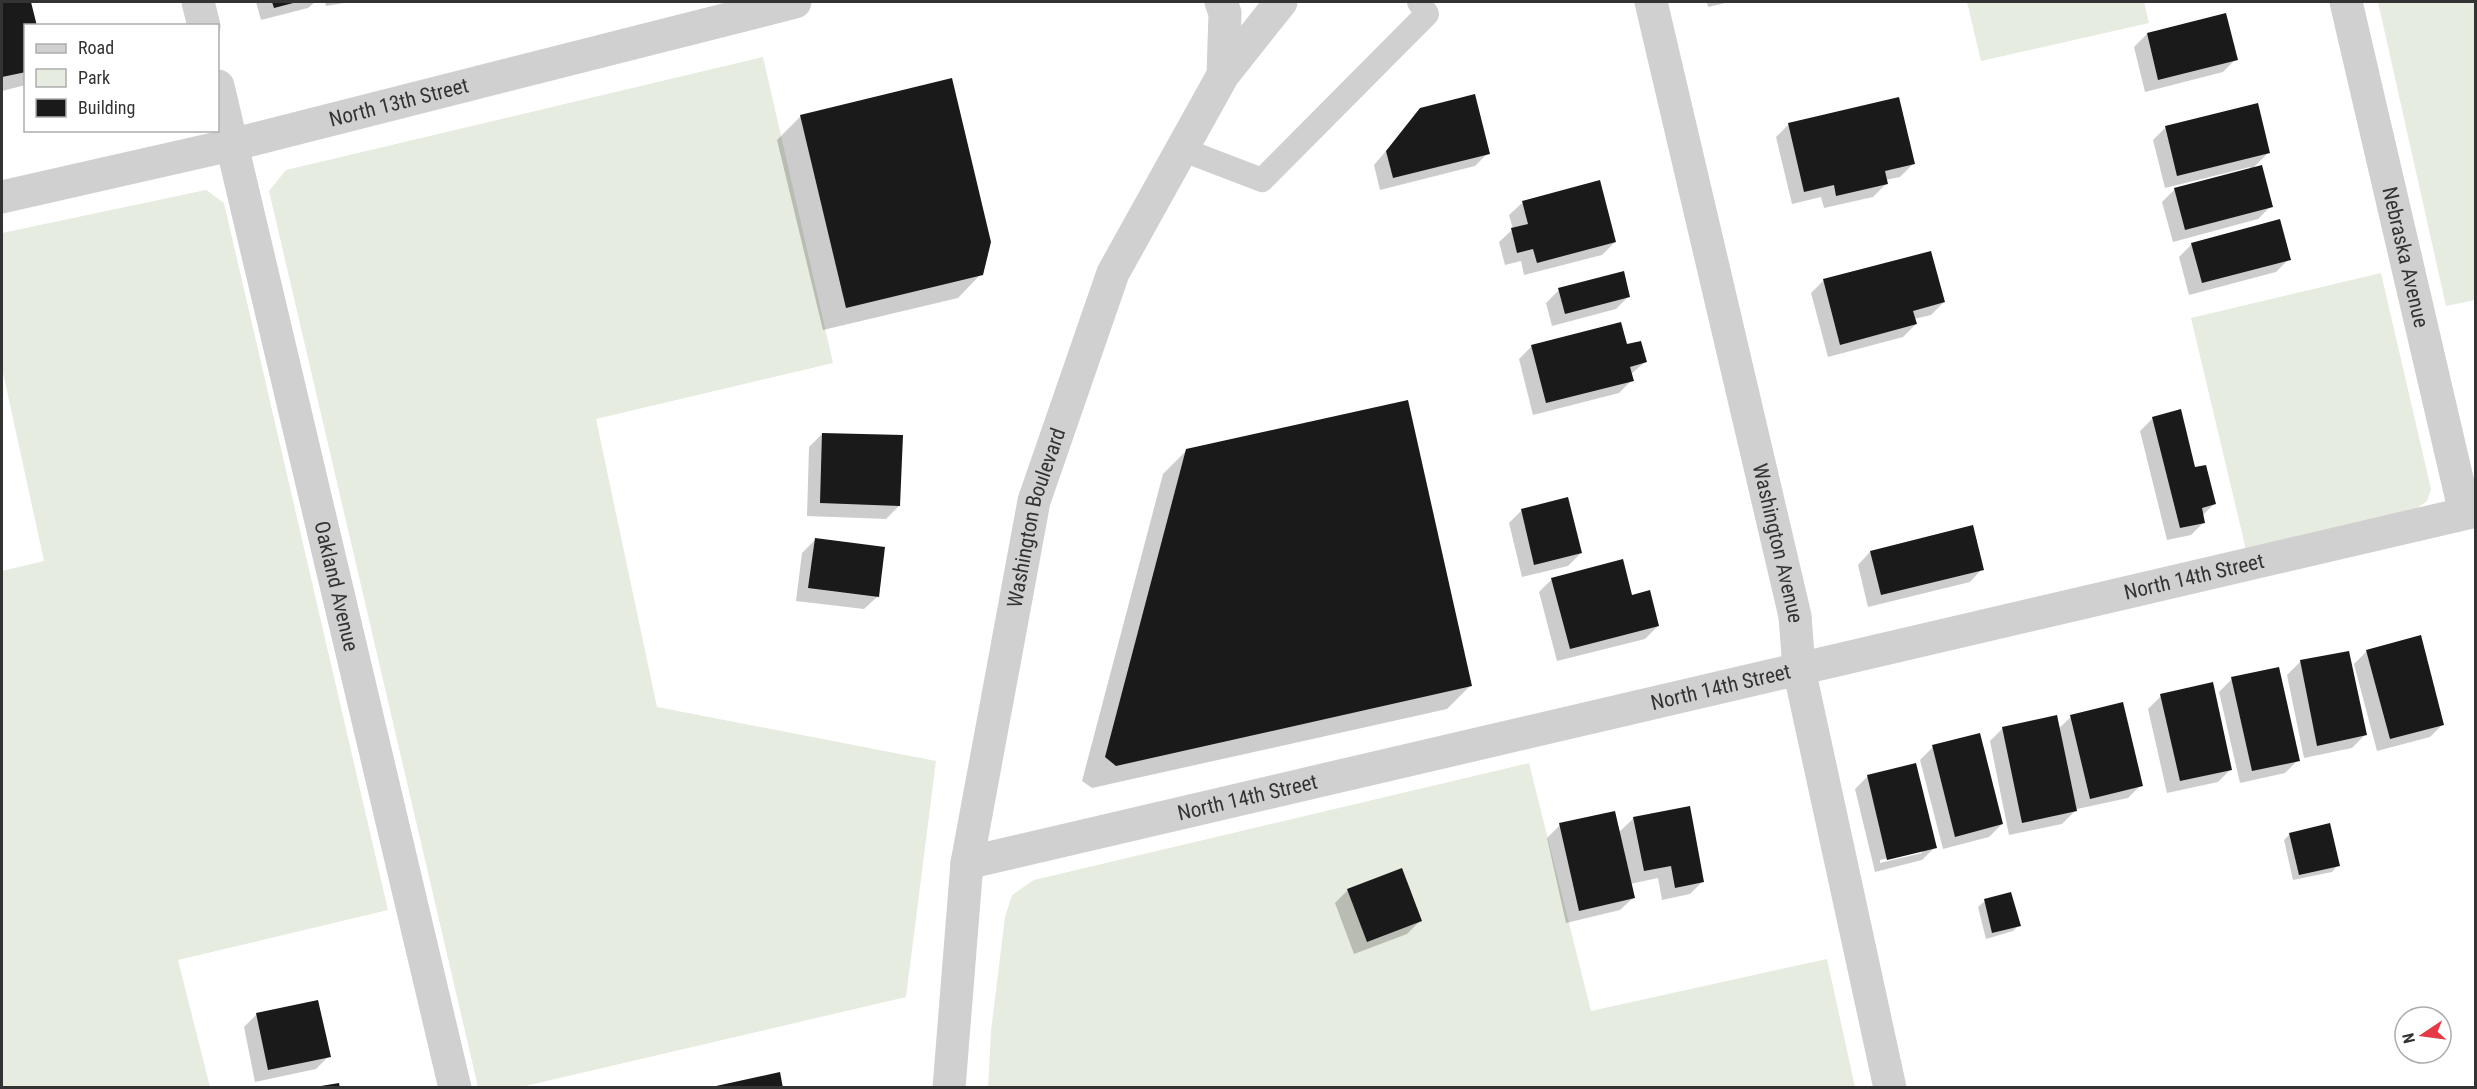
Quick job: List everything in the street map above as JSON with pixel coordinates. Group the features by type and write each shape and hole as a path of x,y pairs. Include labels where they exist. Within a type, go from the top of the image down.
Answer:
{"street":[{"path":"198,2 204,24"},
{"name":"North 13th Street","path":"2,197 231,144 795,2"},
{"path":"1221,2 1225,13 1223,75"},
{"name":"Washington Boulevard","path":"949,1088 967,863 1034,501 1113,273 1223,75 1281,2"},
{"name":"Washington Avenue","path":"1651,2 1795,616 1799,669 1890,1088"},
{"name":"Nebraska Avenue","path":"2346,2 2470,512"},
{"name":"Oakland Avenue","path":"219,90 455,1088"},
{"name":"North 14th Street","path":"967,863 2470,512"}],"lane":[{"path":"1181,149 1262,180 1427,14 1419,2"}],"green space":[{"path":"1967,2 2144,2 2149,23 1981,61"},
{"path":"2378,2 2475,2 2475,300 2446,306"},
{"path":"763,57 833,363 596,419 657,707 936,761 906,997 521,1087 478,1087 269,191 286,170"},
{"path":"206,190 224,203 388,910 178,960 210,1087 2,1087 2,571 44,561 2,368 2,233"},
{"path":"2381,273 2431,489 2427,501 2413,511 2246,550 2191,318"},
{"path":"1529,763 1591,1011 1827,959 1855,1087 988,1088 991,1031 1005,917 1012,895 1034,880"}],"building":[{"path":"2,2 31,2 36,24 24,24 24,72 2,77"},
{"path":"272,2 297,2 274,8"},
{"path":"2226,13 2238,60 2158,80 2147,33"},
{"path":"952,78 991,242 983,275 846,308 800,115"},
{"path":"1475,94 1490,154 1393,178 1386,151 1420,108"},
{"path":"1899,97 1915,164 1885,171 1888,184 1836,196 1834,185 1804,192 1788,123"},
{"path":"2258,103 2270,153 2177,176 2165,126"},
{"path":"2262,165 2273,207 2185,230 2174,188"},
{"path":"1600,180 1616,242 1537,263 1533,249 1517,253 1511,228 1528,224 1522,201"},
{"path":"2280,219 2291,260 2202,283 2191,243"},
{"path":"1931,251 1945,302 1913,311 1917,324 1840,345 1823,279"},
{"path":"1624,271 1630,297 1565,314 1558,288"},
{"path":"1621,322 1627,344 1641,341 1647,362 1630,367 1634,381 1546,403 1531,345"},
{"path":"1408,400 1472,686 1116,766 1105,757 1186,449"},
{"path":"2181,409 2195,467 2206,465 2216,504 2202,508 2205,523 2180,528 2152,417"},
{"path":"822,433 903,435 900,506 820,503"},
{"path":"1568,497 1582,553 1534,565 1521,509"},
{"path":"1973,525 1984,570 1881,595 1870,551"},
{"path":"815,538 885,547 879,597 808,588"},
{"path":"1623,559 1632,595 1650,590 1659,626 1570,649 1551,578"},
{"path":"2421,635 2444,725 2390,739 2366,650"},
{"path":"2349,651 2367,735 2317,746 2300,660"},
{"path":"2279,667 2300,761 2252,771 2231,677"},
{"path":"2213,682 2232,770 2180,781 2160,694"},
{"path":"2123,702 2143,786 2090,799 2070,715"},
{"path":"2057,715 2077,811 2022,823 2002,727"},
{"path":"1980,733 2003,824 1955,837 1932,745"},
{"path":"1916,763 1937,848 1887,860 1867,775"},
{"path":"1690,806 1704,882 1675,888 1671,866 1644,871 1633,817"},
{"path":"1615,811 1635,898 1579,911 1559,823"},
{"path":"2330,823 2340,866 2299,875 2289,833"},
{"path":"1402,868 1422,921 1367,942 1347,889"},
{"path":"2011,892 2021,926 1992,933 1984,899"},
{"path":"318,1000 331,1057 268,1070 256,1013"},
{"path":"780,1072 783,1088 717,1088 716,1086"},
{"path":"339,1083 340,1088 321,1088 321,1086"}]}
